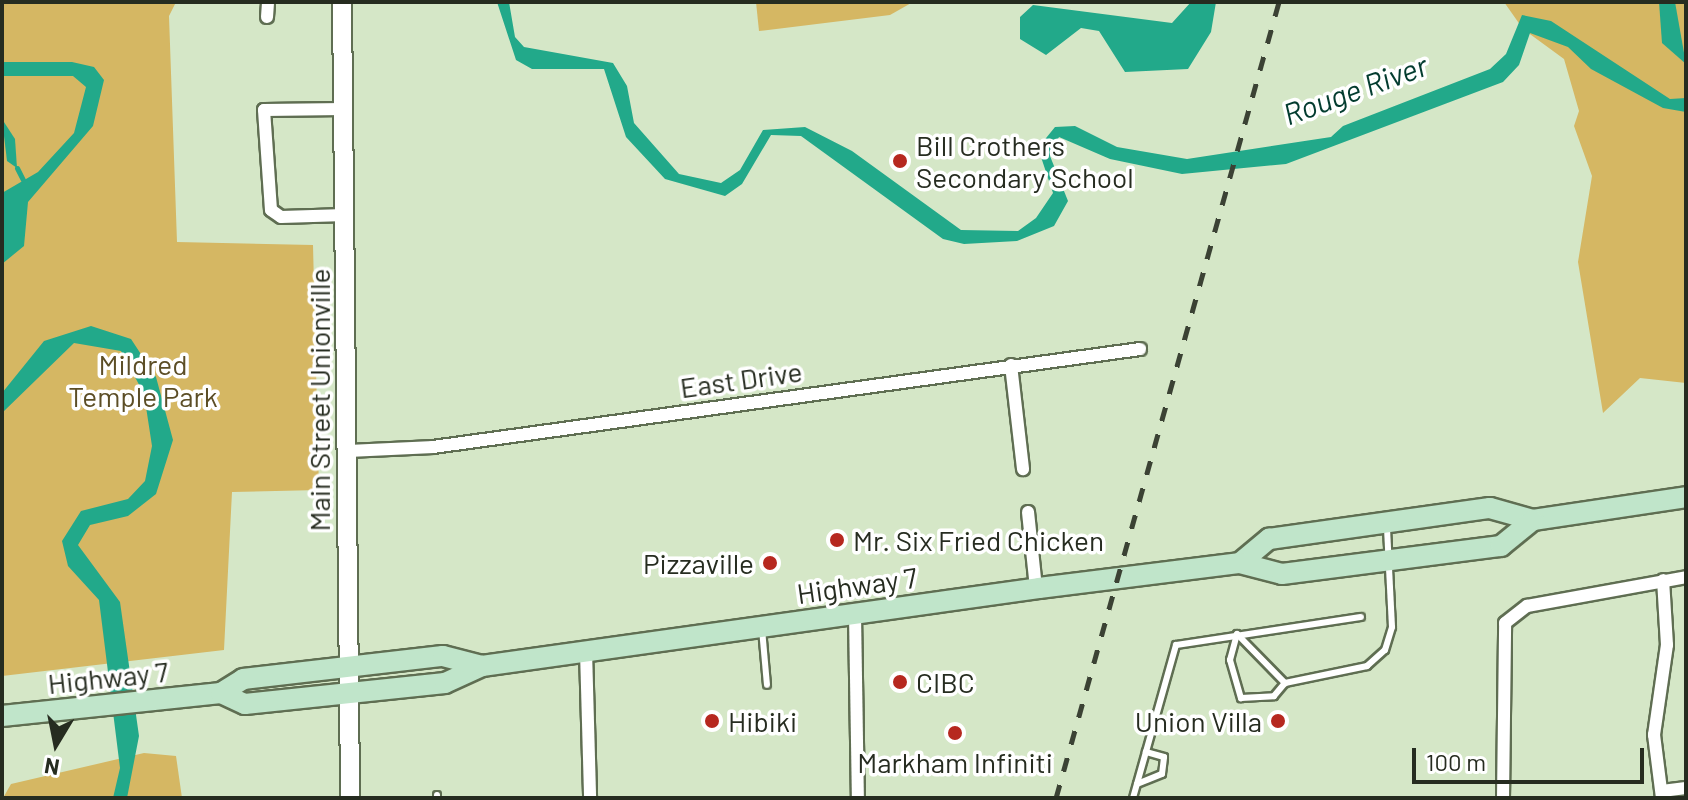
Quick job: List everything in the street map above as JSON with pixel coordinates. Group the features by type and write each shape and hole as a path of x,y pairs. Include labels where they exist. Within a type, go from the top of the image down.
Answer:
{"main road":[{"name":"Main Street Unionville","path":"342,2 349,451 347,668 350,798"},
{"path":"1240,563 1269,539 1490,508 1533,520 1686,497"},
{"name":"Highway 7","path":"221,693 245,704 445,683 482,666 1036,588 1240,563 1282,574 1501,546 1533,520"},
{"name":"Highway 7","path":"2,716 221,693 243,679 443,656 482,666"}],"street":[{"path":"267,17 268,2"},
{"path":"344,109 264,110 271,210 281,217 345,215"},
{"name":"East Drive","path":"349,451 447,445 1140,349"},
{"path":"1011,365 1023,469"},
{"path":"1028,512 1036,588"},
{"path":"1503,798 1505,623 1527,606 1686,577"},
{"path":"1663,580 1667,645 1654,735 1662,794 1686,788"},
{"path":"855,614 858,798"},
{"path":"586,651 590,798"}],"lane":[{"path":"1237,634 1230,660 1241,698 1274,696 1285,683 1367,666 1385,650 1392,627 1387,524"},
{"path":"1133,798 1176,645 1361,617"},
{"path":"761,626 767,685"},
{"path":"1237,634 1285,683"},
{"path":"1137,784 1162,774 1164,757 1146,752"}],"green space":[{"name":"Mildred Temple Park","path":"2,2 176,2 169,16 177,242 313,245 319,490 232,492 224,650 2,676"},
{"path":"756,2 913,2 890,15 759,31"},
{"path":"1504,2 1686,2 1686,383 1640,378 1603,413 1578,262 1592,176 1574,126 1579,111 1564,59 1523,29"},
{"path":"144,753 176,756 182,798 3,798 11,784"}],"water":[{"path":"497,2 509,2 515,37 524,47 613,63 627,86 634,123 679,174 721,183 740,170 763,130 805,127 852,151 961,230 1018,231 1036,218 1053,193 1038,148 1055,127 1075,126 1117,147 1187,159 1331,137 1343,126 1490,69 1506,54 1522,15 1551,21 1670,99 1686,98 1686,112 1663,108 1591,69 1568,47 1530,33 1519,65 1503,82 1286,164 1182,174 1110,159 1059,137 1050,156 1068,201 1054,226 1017,241 964,244 943,239 801,136 771,135 742,184 725,196 665,179 626,137 604,69 532,69 516,60"},
{"path":"1191,2 1216,2 1211,32 1188,69 1125,72 1099,31 1081,28 1046,55 1020,39 1020,17 1033,5 1172,23"},
{"path":"1659,2 1675,2 1686,64 1662,43"},
{"path":"2,62 72,62 94,67 104,80 93,126 28,202 24,246 2,264 2,193 38,172 74,133 86,87 73,76 2,76"},
{"path":"2,119 15,139 17,168 7,161"},
{"path":"91,326 131,339 156,377 173,440 156,494 128,516 90,525 78,545 120,602 139,736 127,798 113,798 120,768 99,600 68,566 62,541 81,511 128,499 145,481 152,446 144,394 121,351 74,343 2,413 2,393 44,341"}],"waterway":[{"name":"Rouge River","path":"17,168 23,180"}],"railway":[{"path":"1056,798 1279,2"}],"place":[{"name":"Bill Crothers Secondary School","path":"900,161"},
{"name":"Mr. Six Fried Chicken","path":"837,540"},
{"name":"Pizzaville","path":"770,563"},
{"name":"CIBC","path":"900,682"},
{"name":"Hibiki","path":"712,721"},
{"name":"Union Villa","path":"1278,721"},
{"name":"Markham Infiniti","path":"955,733"}]}
